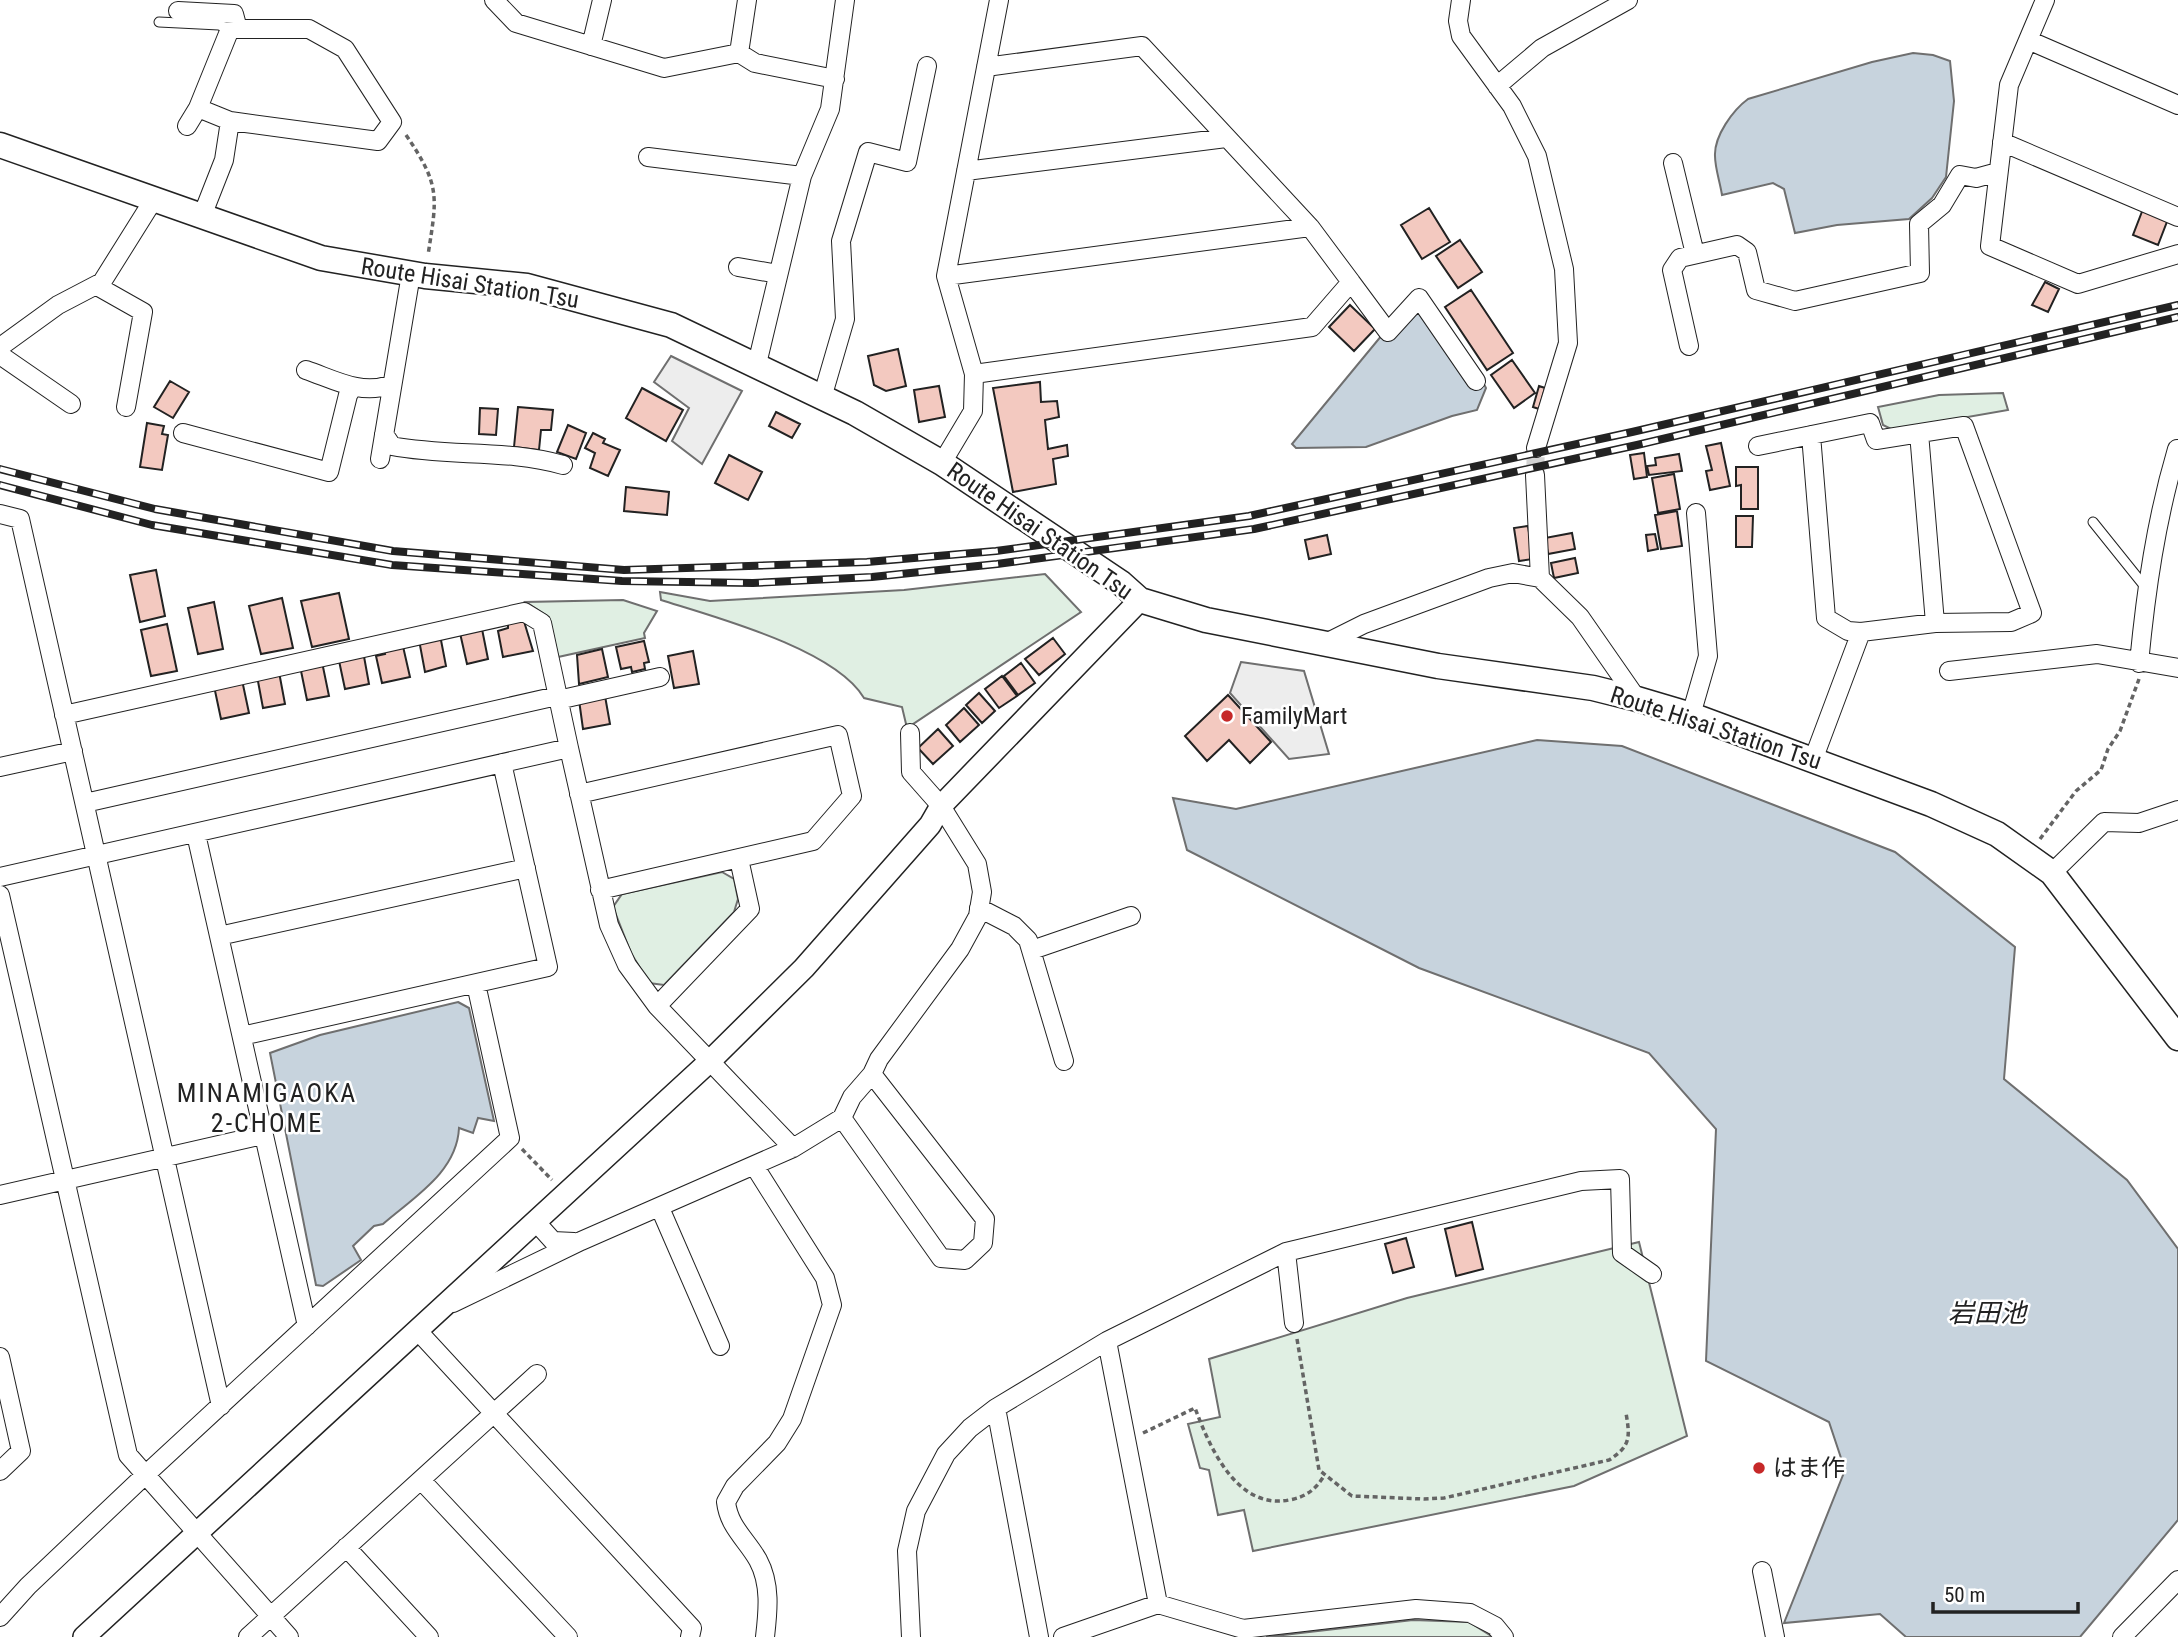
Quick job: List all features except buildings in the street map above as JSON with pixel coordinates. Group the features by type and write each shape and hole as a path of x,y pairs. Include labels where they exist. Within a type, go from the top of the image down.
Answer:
{"main road":[{"name":"Route Hisai Station Tsu","path":"0,145 321,258 418,274 527,286 592,301 671,325 757,364 942,463 1121,583 1140,600 1206,621 1438,666 1592,688 1637,699 1691,715 1931,804 1997,834 2052,873 2177,1034"}],"street":[{"path":"494,0 516,23 664,68 739,53 755,63 835,79"},
{"path":"591,46 602,0"},
{"path":"739,53 747,0"},
{"path":"757,364 802,176 826,123 835,79 845,0"},
{"path":"942,463 973,411 974,374 946,276 999,0"},
{"path":"1461,0 1458,21 1461,36 1527,132 1537,156 1564,269 1568,343 1536,448"},
{"path":"1497,86 1542,48 1628,0"},
{"path":"2045,0 2009,85 1990,246 2078,285 2178,254"},
{"path":"178,11 234,14 234,29 187,127"},
{"path":"198,108 230,121 378,141 392,122 345,49 309,29 234,29"},
{"path":"2028,40 2178,105"},
{"path":"986,67 1142,46 1310,227 1388,332 1419,298 1476,381"},
{"path":"822,398 845,319 841,241 868,152 907,162 928,66"},
{"path":"202,216 224,160 230,121"},
{"path":"966,171 1226,138"},
{"path":"2002,142 2178,217"},
{"path":"648,157 802,176"},
{"path":"1673,163 1695,254"},
{"path":"1689,345 1672,270 1680,258 1737,245 1747,252 1756,290 1795,301 1920,273 1919,224 1942,205 1960,175 1976,178 1998,172"},
{"path":"0,347 58,304 97,286 154,199"},
{"path":"946,276 1310,227"},
{"path":"738,267 778,274"},
{"path":"380,459 390,385 418,274"},
{"path":"974,374 1312,327 1352,282"},
{"path":"97,286 143,312 126,407"},
{"path":"0,355 71,404"},
{"path":"306,370 353,387 374,391 390,385"},
{"path":"183,433 329,472 348,395 353,387"},
{"path":"1758,446 1870,422 1876,440 1964,426 2032,613 2011,621 1935,623 1861,632 1848,631 1826,618 1811,435"},
{"path":"1919,433 1935,623"},
{"path":"384,434 392,446 421,452 536,458 563,465"},
{"path":"2142,664 2146,588 2161,503 2177,449"},
{"path":"1535,475 1540,578"},
{"path":"1691,715 1708,656 1696,513"},
{"path":"0,514 20,519 221,1406"},
{"path":"1324,644 1364,624 1489,578 1513,573 1540,578 1580,617 1637,699"},
{"path":"85,1637 710,1061 804,968 930,825 941,806 1140,600"},
{"path":"64,715 524,612 542,623 608,925 619,950 638,983 657,1006 793,1148"},
{"path":"1814,760 1861,632"},
{"path":"1950,671 2097,653 2142,664 2178,667"},
{"path":"85,803 660,677"},
{"path":"443,1307 581,1241 755,1167 842,1118 852,1097 873,1074 879,1059 960,950 979,908 982,892 977,864 941,806 911,772 910,733"},
{"path":"579,794 838,735 852,796 813,841 600,890"},
{"path":"0,877 569,748"},
{"path":"0,767 72,751"},
{"path":"242,1036 548,967 502,763"},
{"path":"2052,873 2104,822 2138,823 2178,810"},
{"path":"195,834 307,1326"},
{"path":"657,1006 750,909 739,859"},
{"path":"219,936 526,868"},
{"path":"0,895 128,1455 143,1476 289,1637"},
{"path":"979,908 1022,931 1032,950 1064,1062"},
{"path":"1032,950 1131,916"},
{"path":"0,1617 28,1586 143,1476 510,1138 477,984"},
{"path":"842,1118 941,1258 964,1259 983,1243 985,1219 873,1074"},
{"path":"0,1195 263,1135"},
{"path":"755,1167 825,1278 832,1305 792,1419 777,1443 735,1486 726,1502 732,1524 763,1572 768,1592 765,1637"},
{"path":"911,1637 907,1551 916,1511 946,1454 970,1428 996,1408 1107,1341 1286,1252 1581,1181 1620,1179 1622,1253 1652,1274"},
{"path":"660,1208 720,1346"},
{"path":"534,1221 553,1241 581,1241"},
{"path":"1286,1252 1294,1323"},
{"path":"417,1330 692,1628 690,1637"},
{"path":"1107,1341 1158,1604"},
{"path":"0,1357 21,1451 0,1471"},
{"path":"248,1637 537,1374"},
{"path":"996,1408 1039,1637"},
{"path":"421,1480 568,1637"},
{"path":"346,1547 429,1637"},
{"path":"1762,1571 1775,1637"},
{"path":"2122,1637 2178,1580"},
{"path":"1063,1637 1158,1604 1243,1629 1416,1609 1470,1613 1495,1626 1504,1637"}],"lane":[{"path":"159,22 219,24 234,29"},
{"path":"2093,522 2146,588"}],"path":[{"path":"392,122 402,128 423,159 437,197 418,274"},
{"path":"2029,855 2076,791 2101,771 2108,749 2120,731 2142,664"},
{"path":"510,1138 552,1180"},
{"path":"1294,1323 1315,1455 1324,1476 1352,1496 1444,1498 1609,1460 1624,1450 1630,1439 1626,1413"},
{"path":"1127,1440 1195,1408 1222,1465 1250,1495 1265,1500 1300,1498 1316,1489 1324,1476"}],"green space":[{"path":"2003,393 2008,410 1893,430 1883,425 1878,407 1939,395"},
{"path":"1045,574 1081,612 907,728 902,707 864,698 849,680 828,664 772,637 661,600 660,592 710,601 904,590"},
{"path":"623,600 657,611 644,633 645,638 558,657 549,617 526,602"},
{"path":"722,872 734,879 738,899 734,912 664,985 649,983 631,953 613,907 622,894"},
{"path":"1639,1242 1687,1436 1574,1486 1253,1551 1244,1510 1218,1515 1209,1470 1200,1468 1188,1424 1220,1417 1209,1359 1407,1298"},
{"path":"1413,1620 1469,1622 1493,1637 1266,1637"}],"shaded area":[{"path":"671,356 742,391 702,464 672,441 689,408 654,382"},
{"path":"1241,662 1304,671 1329,754 1289,759 1230,693"}],"water":[{"path":"1913,53 1933,55 1950,61 1954,101 1946,177 1932,198 1909,219 1837,225 1795,233 1784,189 1773,183 1722,195 1715,161 1718,140 1736,110 1748,99 1872,62"},
{"path":"1414,309 1420,311 1483,382 1486,388 1477,410 1452,416 1366,447 1296,448 1292,444 1382,335"},
{"name":"岩田池","path":"1537,740 1622,746 1895,852 2015,947 2004,1079 2127,1180 2178,1249 2178,1520 2080,1637 1906,1637 1880,1614 1784,1623 1845,1470 1829,1422 1706,1361 1716,1129 1649,1053 1419,968 1187,850 1173,798 1236,809"},
{"path":"458,1002 469,1008 494,1121 478,1118 473,1133 459,1128 451,1158 442,1171 420,1193 383,1224 374,1226 353,1246 361,1260 323,1286 316,1285 270,1053 320,1035"}],"tunnel":[{"path":"1535,475 1536,448"}],"railway":[{"path":"0,469 155,509 393,551 624,570 867,562 996,551 1249,516 1632,432 2178,305"},
{"path":"0,485 152,525 392,565 622,581 753,583 872,577 997,564 1254,529 1637,445 2178,317"}],"place":[{"name":"FamilyMart","path":"1227,716"},
{"name":"はま作","path":"1759,1468"}],"district":[{"name":"MINAMIGAOKA 2-CHOME","path":"267,1108"}]}
